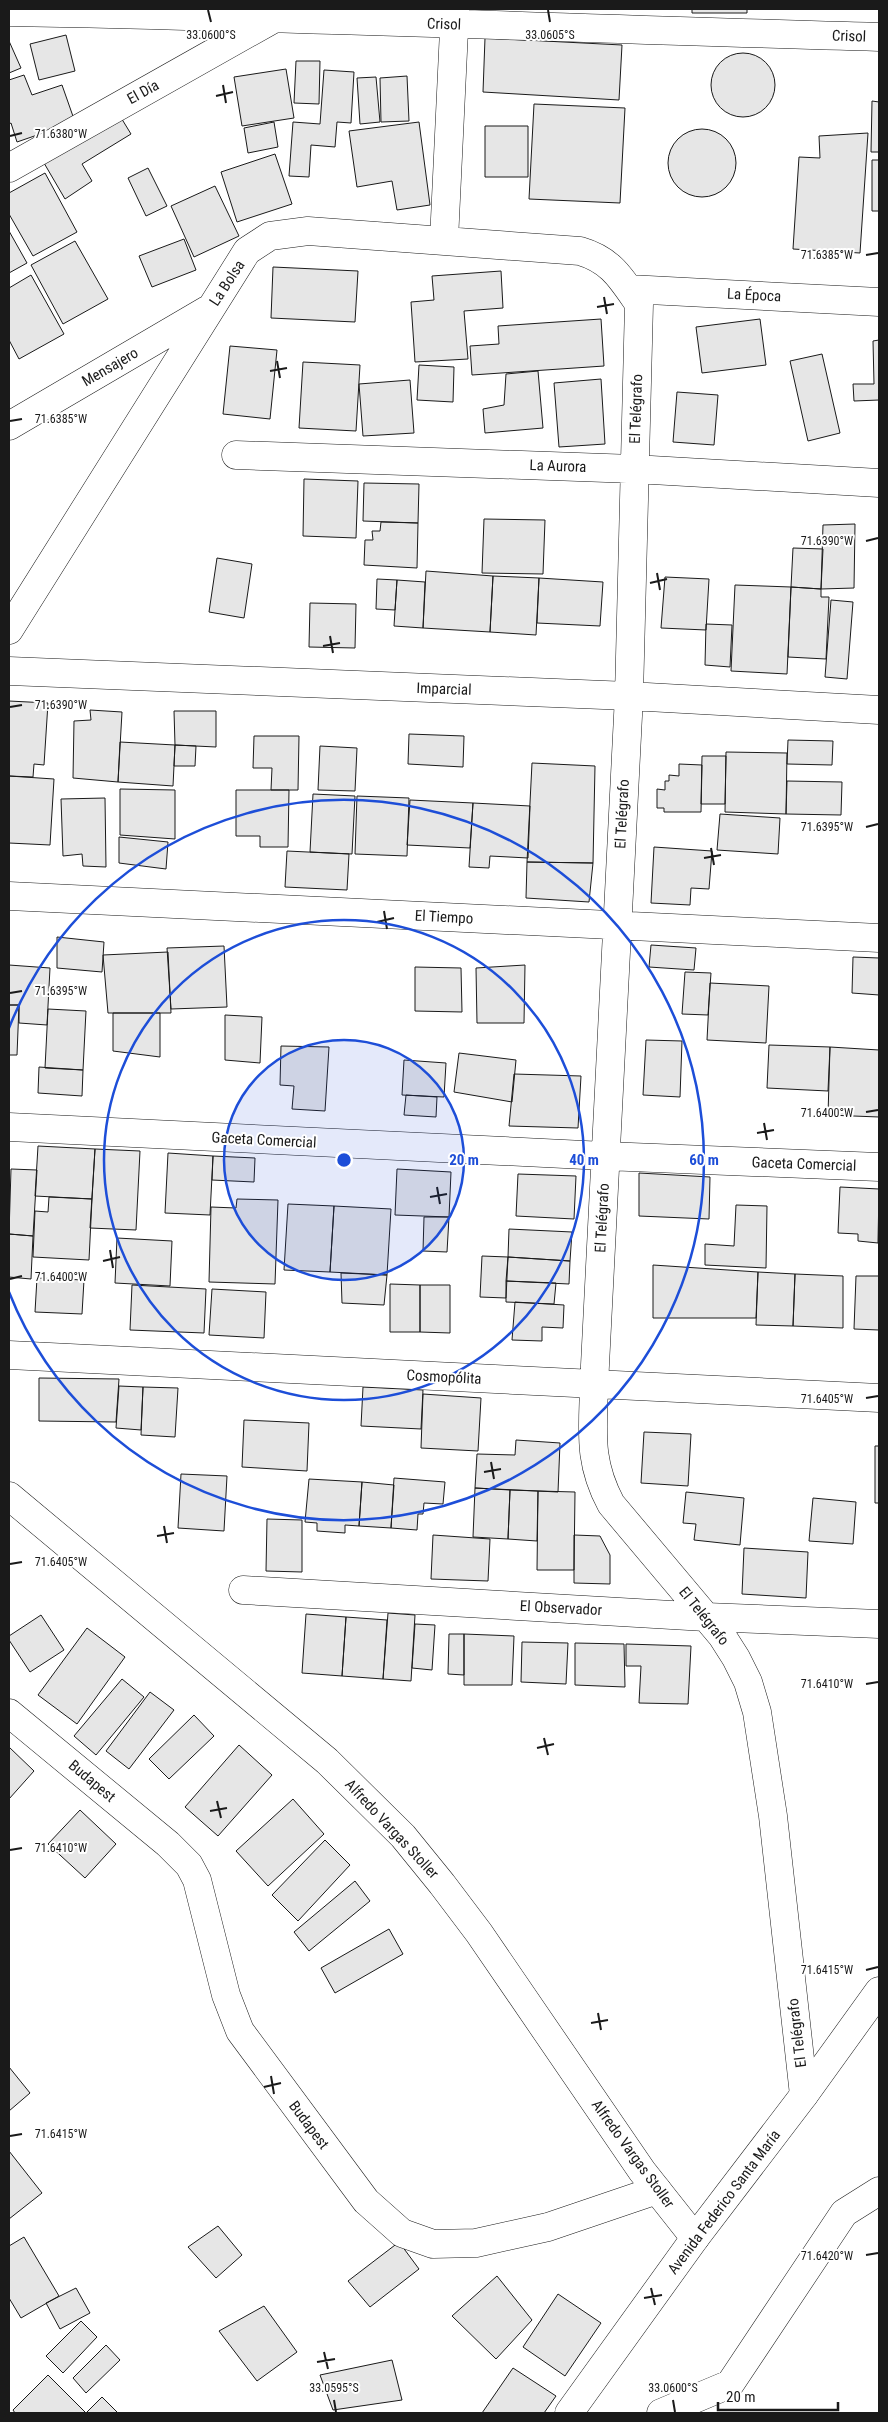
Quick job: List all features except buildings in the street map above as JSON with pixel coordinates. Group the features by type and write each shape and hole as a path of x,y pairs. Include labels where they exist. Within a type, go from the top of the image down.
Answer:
{"street":[{"name":"Crisol","path":"9,12 276,17 455,17 879,37"},
{"name":"El Día","path":"9,168 276,17"},
{"path":"444,240 455,17"},
{"name":"La Bolsa","path":"9,630 247,251 270,236 308,231 580,251 598,256 614,270 628,289"},
{"name":"La Época","path":"628,289 879,302"},
{"name":"El Telégrafo","path":"628,289 639,304 629,696 594,1385 594,1461 601,1486 624,1521 706,1617 736,1658 748,1682 757,1712 773,1816 804,2096"},
{"name":"Mensajero","path":"9,426 211,308"},
{"name":"La Aurora","path":"236,455 634,469 879,483"},
{"name":"Imparcial","path":"9,671 629,696 879,710"},
{"name":"El Tiempo","path":"9,896 879,938"},
{"name":"Gaceta Comercial","path":"9,1128 879,1167"},
{"name":"Cosmopólita","path":"9,1355 879,1398"},
{"name":"Alfredo Vargas Stoller","path":"9,1496 327,1761 402,1836 479,1933 656,2190 695,2238"},
{"name":"El Observador","path":"243,1590 706,1617 879,1624"},
{"name":"Budapest","path":"9,1713 168,1844 189,1865 197,1880 226,1995 240,2031 366,2200 402,2233 433,2244 476,2243 548,2227 656,2190"},
{"name":"Avenida Federico Santa María","path":"569,2413 695,2238 804,2096 879,1992"},
{"path":"661,2413 730,2384 844,2213 879,2191"}]}
